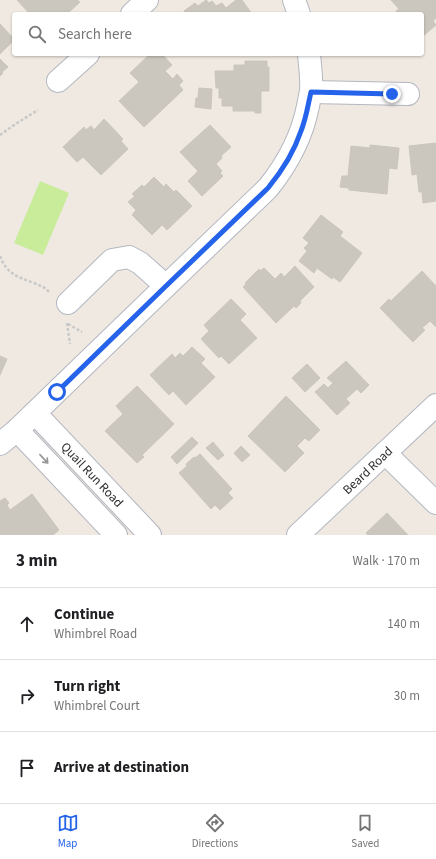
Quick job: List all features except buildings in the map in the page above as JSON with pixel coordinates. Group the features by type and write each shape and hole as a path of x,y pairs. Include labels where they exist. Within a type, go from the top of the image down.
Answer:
{"street":[{"path":"134,12 147,0"},
{"path":"294,0 298,12"},
{"path":"58,82 86,56"},
{"path":"0,444 35,413 258,199 280,174 289,158 306,117 311,92 309,56"},
{"path":"311,92 408,94"},
{"path":"61,305 112,260 129,257 140,262 166,286"},
{"name":"Beard Road","path":"298,535 436,405"},
{"name":"Quail Run Road","path":"35,413 150,535"},
{"name":"Quail Run Road","path":"17,430 116,535"},
{"path":"385,453 436,503"}],"path":[{"path":"0,135 38,110"},
{"path":"0,256 4,265 12,273 17,277 43,286 61,305 68,324 70,344"},
{"path":"68,324 82,332"}],"green space":[{"path":"40,181 69,193 43,255 14,243"}],"route":[{"path":"57,392 258,199 280,174 301,131 306,117 311,92 392,94"}]}
